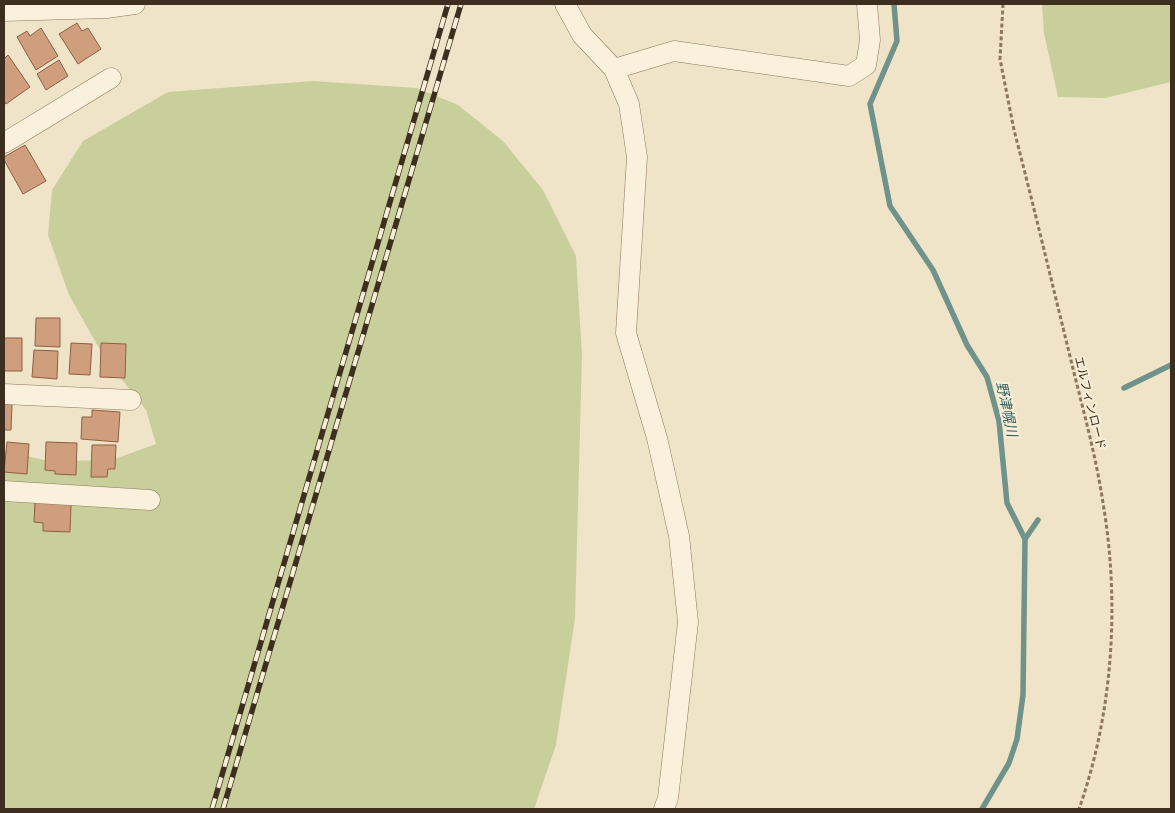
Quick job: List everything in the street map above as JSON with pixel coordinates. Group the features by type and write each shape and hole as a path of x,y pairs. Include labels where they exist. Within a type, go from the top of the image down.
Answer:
{"street":[{"path":"4,11 106,8 135,4"},
{"path":"564,4 582,35 614,69 629,104 637,157 626,333 657,438 679,536 688,622 668,798 664,809"},
{"path":"614,69 674,51 849,76 866,65 870,40 867,4"},
{"path":"4,143 111,78"},
{"path":"4,394 130,400"},
{"path":"4,491 150,500"}],"path":[{"name":"エルフィンロード","path":"1003,4 1000,59 1005,87 1093,449 1104,503 1110,552 1112,600 1105,706 1086,788 1079,809"}],"green space":[{"path":"1042,4 1171,4 1171,82 1105,98 1058,97 1044,33"},
{"path":"313,81 417,88 458,105 503,141 543,190 576,256 582,355 575,618 556,745 534,809 4,809 4,451 49,461 112,460 156,444 146,410 104,357 69,295 48,235 52,190 83,141 168,92"}],"building":[{"path":"77,23 82,31 88,28 101,49 78,64 59,34"},
{"path":"41,28 58,56 36,70 17,37 27,31 30,36"},
{"path":"8,55 30,87 6,104 4,100 4,59"},
{"path":"59,60 68,76 46,90 37,74"},
{"path":"25,145 46,181 23,194 4,157"},
{"path":"36,318 60,318 60,347 35,346"},
{"path":"4,338 22,338 22,371 4,371"},
{"path":"71,343 92,344 90,375 69,374"},
{"path":"101,343 126,344 125,378 100,377"},
{"path":"34,350 58,351 57,379 32,377"},
{"path":"4,404 12,404 11,430 4,430"},
{"path":"92,410 120,412 118,442 81,439 82,417 92,417"},
{"path":"7,442 29,444 27,474 4,472"},
{"path":"46,442 77,443 76,475 55,474 55,471 45,470"},
{"path":"92,445 116,445 115,469 108,469 107,477 91,477"},
{"path":"35,502 71,504 70,532 43,531 43,523 34,522"}],"waterway":[{"name":"野津幌川","path":"894,4 897,41 870,104 890,206 933,270 967,345 987,377 999,421 1007,503 1025,539 1023,695 1017,739 1009,763 982,809"},
{"path":"1124,388 1171,365"},
{"path":"1025,539 1038,520"}],"railway":[{"path":"212,809 448,4"},
{"path":"223,809 461,4"}]}
